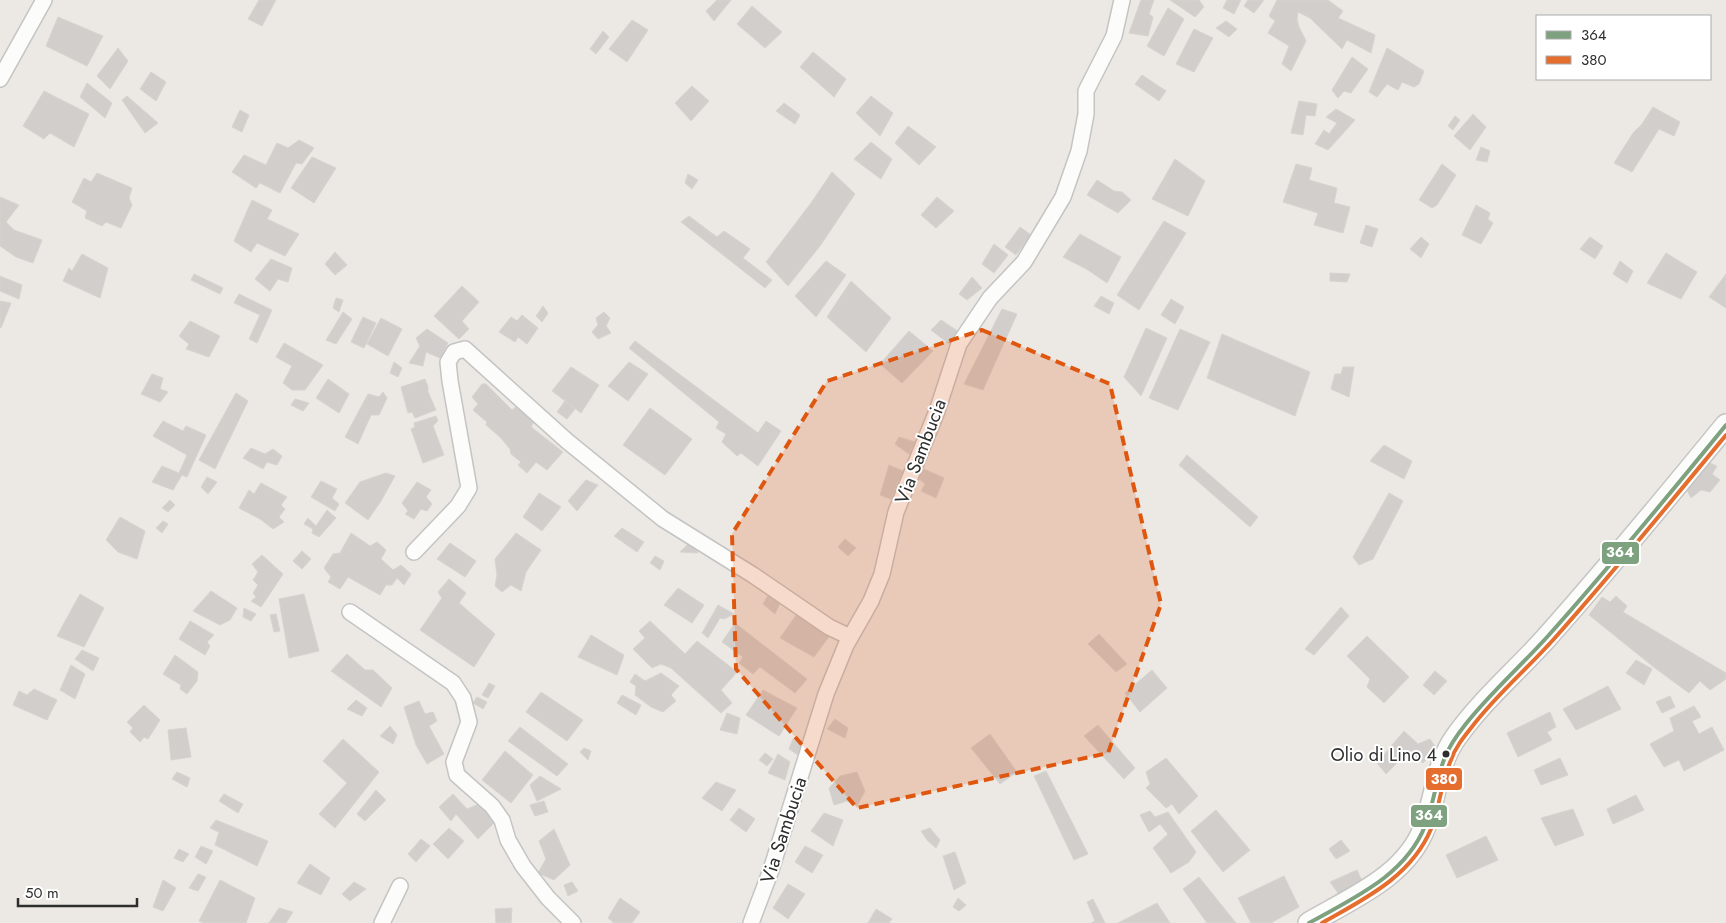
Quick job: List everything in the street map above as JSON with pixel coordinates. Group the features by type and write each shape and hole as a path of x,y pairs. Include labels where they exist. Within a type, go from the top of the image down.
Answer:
{"street":[{"path":"0,79 44,0"},
{"name":"Via Sambucia","path":"751,923 771,870 826,694 846,645 871,601 882,574 896,512 937,411 959,344 990,298 1024,262 1063,197 1080,151 1086,114 1086,91 1114,36 1122,0"},
{"path":"414,552 458,506 469,488 448,362 454,352 465,348 567,441 663,519 753,575 829,627 850,637"},
{"path":"1309,923 1386,878 1409,856 1425,827 1441,767 1455,738 1554,630 1726,425"},
{"path":"350,612 453,683 463,698 469,722 454,762 458,775 492,806 502,820 508,840 523,866 548,898 573,923"},
{"path":"382,923 400,886"}],"highlighted area":[{"path":"982,330 1110,384 1161,604 1108,753 857,808 736,669 732,534 827,381"}],"building":[{"path":"259,0 276,0 262,26 248,19"},
{"path":"717,0 731,0 714,21 706,11"},
{"path":"1141,0 1154,0 1149,14 1153,17 1148,36 1129,33"},
{"path":"1170,0 1199,0 1204,7 1195,17"},
{"path":"1227,0 1241,0 1234,14 1223,8"},
{"path":"1248,0 1264,0 1254,13 1244,6"},
{"path":"1277,0 1328,0 1343,11 1338,18 1375,35 1371,53 1347,40 1342,49 1310,18 1298,12 1299,27 1306,41 1291,71 1282,64 1289,46 1268,33 1275,21 1269,16"},
{"path":"752,6 782,32 765,48 737,24"},
{"path":"1168,8 1184,19 1164,56 1147,46"},
{"path":"58,17 103,36 87,66 46,46"},
{"path":"632,20 648,30 627,62 609,49"},
{"path":"1226,21 1237,29 1229,37 1216,28"},
{"path":"1194,29 1213,38 1194,72 1176,64"},
{"path":"603,31 609,37 596,54 590,49"},
{"path":"118,48 128,61 110,89 97,76"},
{"path":"1387,48 1424,71 1419,84 1414,87 1402,82 1398,90 1387,84 1377,97 1369,92"},
{"path":"813,52 846,79 834,97 800,67"},
{"path":"1352,57 1368,69 1351,93 1344,91 1338,98 1332,90"},
{"path":"151,72 166,82 156,101 140,89"},
{"path":"1142,75 1166,91 1159,101 1135,84"},
{"path":"87,83 112,103 105,118 80,97"},
{"path":"692,86 709,101 691,121 675,103"},
{"path":"44,91 89,114 74,147 50,133 44,139 23,126"},
{"path":"127,96 158,123 145,133 122,100"},
{"path":"871,96 893,113 880,136 856,113"},
{"path":"1299,101 1317,104 1315,116 1306,115 1303,135 1291,133"},
{"path":"784,103 800,115 795,124 776,111"},
{"path":"1653,107 1680,122 1674,136 1659,129 1632,172 1614,163 1633,133 1642,124"},
{"path":"1336,109 1355,120 1328,150 1315,144 1324,130 1329,134 1337,123 1326,117"},
{"path":"240,110 249,115 242,132 232,127"},
{"path":"1473,114 1486,127 1470,150 1454,136"},
{"path":"1455,116 1460,120 1453,130 1448,126"},
{"path":"908,126 936,147 919,165 895,143"},
{"path":"299,140 314,148 302,164 296,163 280,193 260,183 256,188 232,172 244,155 266,165 277,143 288,148"},
{"path":"871,142 892,159 881,179 854,159"},
{"path":"1481,147 1490,151 1487,162 1476,160"},
{"path":"312,157 336,168 314,203 291,188"},
{"path":"1175,159 1205,181 1188,216 1152,199"},
{"path":"1296,164 1312,168 1309,180 1337,188 1334,203 1350,207 1343,233 1314,225 1318,213 1283,202"},
{"path":"1442,164 1456,175 1437,205 1432,208 1419,200"},
{"path":"832,172 855,194 820,246 788,286 766,262"},
{"path":"97,173 132,188 129,198 132,205 121,228 106,222 102,226 85,218 87,211 72,202 84,178 91,182"},
{"path":"688,174 698,180 692,189 685,183"},
{"path":"1097,180 1114,191 1122,192 1131,200 1118,213 1087,195"},
{"path":"0,197 19,205 6,222 14,230 42,240 33,263 16,257 0,246"},
{"path":"937,197 954,211 936,228 921,215"},
{"path":"252,200 272,210 267,219 299,234 285,256 257,243 251,252 234,241"},
{"path":"1476,205 1490,213 1488,219 1493,223 1481,244 1462,235"},
{"path":"689,216 717,237 724,231 750,249 743,258 772,280 765,288 681,222"},
{"path":"1164,221 1186,233 1139,310 1117,295"},
{"path":"1366,225 1378,229 1372,247 1360,243"},
{"path":"1020,227 1031,235 1016,255 1005,247"},
{"path":"1080,234 1121,257 1107,283 1088,270 1063,257"},
{"path":"1421,237 1429,244 1421,258 1410,249"},
{"path":"1590,237 1603,246 1595,259 1580,249"},
{"path":"994,244 1008,255 994,273 982,264"},
{"path":"335,252 347,265 335,275 325,264"},
{"path":"1666,253 1697,272 1681,299 1647,283"},
{"path":"82,254 108,268 100,298 63,281 69,268 72,271"},
{"path":"271,259 292,268 288,282 278,279 270,291 255,279"},
{"path":"826,261 846,275 816,317 795,296"},
{"path":"1620,261 1633,271 1627,283 1613,274"},
{"path":"1330,273 1350,274 1347,282 1330,281"},
{"path":"194,274 223,288 220,294 191,280"},
{"path":"1726,274 1726,308 1709,297"},
{"path":"0,276 22,285 19,299 0,291"},
{"path":"972,277 982,288 967,300 959,294"},
{"path":"851,281 891,318 866,352 827,317"},
{"path":"462,286 479,302 462,321 469,329 459,339 434,316"},
{"path":"239,294 272,310 257,343 249,339 260,315 234,303"},
{"path":"1101,296 1114,303 1109,314 1094,306"},
{"path":"336,298 343,300 339,312 333,308"},
{"path":"1171,299 1184,307 1175,324 1161,315"},
{"path":"0,301 11,303 1,328 0,328"},
{"path":"543,306 548,313 542,322 536,316"},
{"path":"1002,309 1017,314 983,390 964,384"},
{"path":"343,312 352,319 336,344 326,340"},
{"path":"604,312 610,318 606,326 611,333 598,339 592,332 598,325 596,318"},
{"path":"522,315 538,328 527,344 518,337 515,342 499,332 511,317 517,321"},
{"path":"363,317 376,323 364,348 351,342"},
{"path":"381,318 402,329 388,356 367,344"},
{"path":"941,320 962,334 953,347 931,330"},
{"path":"190,321 220,336 209,357 186,349 189,344 179,336"},
{"path":"1146,328 1167,338 1141,396 1124,377"},
{"path":"427,329 448,343 440,358 426,352 423,366 409,363 420,346 416,338"},
{"path":"1180,329 1210,342 1178,410 1149,398"},
{"path":"909,331 933,351 902,383 880,364"},
{"path":"1222,334 1310,372 1295,416 1207,378"},
{"path":"635,341 758,433 766,421 781,431 758,466 741,453 737,456 722,442 726,434 716,428 719,422 629,348"},
{"path":"284,343 323,365 305,390 292,390 283,383 292,366 276,357"},
{"path":"394,362 402,368 398,377 390,373"},
{"path":"629,362 648,374 628,401 608,386"},
{"path":"571,367 599,385 581,413 552,391"},
{"path":"1343,367 1354,367 1349,397 1331,389 1335,374 1341,374"},
{"path":"152,374 163,378 160,389 168,392 160,402 141,394"},
{"path":"328,379 349,394 339,413 316,398"},
{"path":"425,379 428,392 436,410 415,418 412,412 408,413 401,387"},
{"path":"482,384 486,384 512,410 516,407 521,411 524,407 535,420 531,427 563,452 547,470 536,462 527,473 518,465 521,462 511,454 510,449 500,437 473,410 478,404 472,397"},
{"path":"383,392 387,398 379,415 371,415 358,444 345,437 368,394 379,397"},
{"path":"236,393 248,401 215,469 199,460"},
{"path":"295,399 309,403 303,411 291,405"},
{"path":"565,401 575,409 567,419 557,412"},
{"path":"650,408 692,439 665,475 623,445"},
{"path":"436,416 438,421 433,426 444,455 423,463 411,429 415,427 414,423"},
{"path":"163,421 183,431 186,426 206,435 187,477 182,475 173,490 152,482 162,466 179,473 187,455 153,436"},
{"path":"899,437 915,442 909,454 895,444"},
{"path":"1384,445 1412,461 1404,479 1370,461"},
{"path":"251,448 265,454 273,449 282,456 277,465 267,462 263,469 243,458"},
{"path":"1187,455 1258,517 1250,527 1179,465"},
{"path":"1709,463 1717,466 1712,474 1720,480 1710,492 1701,490 1691,498 1687,490"},
{"path":"889,465 903,471 891,499 880,495"},
{"path":"924,469 944,478 936,498 921,491 925,484 917,477"},
{"path":"386,473 395,476 368,520 345,503 360,482"},
{"path":"207,477 217,482 208,494 201,487"},
{"path":"586,480 598,485 577,511 568,501"},
{"path":"321,481 337,489 332,498 339,504 335,511 311,497"},
{"path":"417,482 431,490 426,497 432,504 427,511 421,509 414,519 405,514 408,511 402,503"},
{"path":"261,483 287,497 281,505 285,509 279,517 284,522 273,529 260,519 239,508 249,490 254,494"},
{"path":"539,493 561,507 542,531 523,517"},
{"path":"1389,493 1403,501 1373,559 1359,565 1353,557"},
{"path":"170,500 175,505 168,512 162,508"},
{"path":"327,510 336,518 319,537 312,533 313,529 304,524 308,518 316,526"},
{"path":"120,517 145,531 137,559 118,552 106,540"},
{"path":"163,521 168,524 162,533 156,528"},
{"path":"622,528 644,542 637,552 614,536"},
{"path":"351,533 370,546 377,542 386,550 381,559 393,570 401,565 411,574 404,585 397,578 392,585 386,585 380,595 348,577 340,589 328,582 331,577 324,568 333,554 340,553"},
{"path":"516,533 541,550 526,572 521,591 511,585 502,592 495,586 497,575 495,559"},
{"path":"845,539 856,548 848,556 838,547"},
{"path":"691,541 698,553 680,552"},
{"path":"450,543 476,561 465,577 437,559"},
{"path":"302,551 311,559 302,569 293,561"},
{"path":"262,555 283,574 261,607 251,601 256,597 253,593 258,585 253,580 258,572 252,564"},
{"path":"655,556 664,561 660,570 650,563"},
{"path":"449,579 466,593 459,603 495,634 474,667 420,630 442,598 438,592"},
{"path":"678,588 704,605 692,623 664,605"},
{"path":"211,591 237,608 230,620 220,625 193,611"},
{"path":"770,592 781,601 775,614 763,604"},
{"path":"80,594 104,608 84,647 57,636"},
{"path":"304,594 319,651 289,658 279,599"},
{"path":"1616,596 1627,606 1623,612 1726,673 1726,679 1710,690 1700,681 1689,693 1655,668 1589,615 1602,597 1610,602"},
{"path":"718,605 734,614 724,619 720,618 708,638 702,633"},
{"path":"1341,607 1349,616 1314,655 1305,649"},
{"path":"244,608 256,614 251,621 243,617"},
{"path":"799,611 831,634 814,657 780,638"},
{"path":"276,614 280,631 274,632 270,615"},
{"path":"190,621 214,635 207,642 210,646 205,655 179,639"},
{"path":"650,621 685,654 697,641 737,672 721,690 732,703 721,713 671,668 661,664 652,668 633,649 645,638 639,631"},
{"path":"735,623 807,679 795,693 760,667 753,674 739,663 743,657 722,642"},
{"path":"1099,634 1127,664 1116,672 1088,644"},
{"path":"591,635 624,655 617,675 578,657"},
{"path":"1367,636 1409,677 1384,703 1367,687 1370,679 1347,656"},
{"path":"82,650 99,658 93,671 75,659"},
{"path":"347,654 365,670 373,670 392,688 381,707 331,671"},
{"path":"175,655 198,672 197,681 187,694 180,689 181,685 163,674"},
{"path":"1636,660 1652,669 1644,685 1626,673"},
{"path":"71,665 85,674 75,699 60,690"},
{"path":"1152,670 1167,688 1140,712 1125,693"},
{"path":"1435,671 1447,681 1434,695 1423,685"},
{"path":"661,673 679,686 671,695 676,701 663,712 651,707 635,695 636,686 630,682 635,674 645,681"},
{"path":"489,683 495,686 488,698 482,695"},
{"path":"1608,686 1621,709 1576,730 1563,709"},
{"path":"34,689 57,700 47,720 13,705 19,691 27,695"},
{"path":"763,690 797,708 779,736 746,715"},
{"path":"541,692 583,720 567,741 526,712"},
{"path":"622,695 641,705 636,715 617,703"},
{"path":"1670,696 1675,707 1662,713 1656,702"},
{"path":"477,697 487,702 483,709 473,703"},
{"path":"356,700 367,708 362,716 347,709"},
{"path":"419,701 425,714 433,712 437,721 429,726 444,754 427,764 416,745 404,707"},
{"path":"144,705 160,720 148,739 144,737 140,742 130,732 133,728 127,722"},
{"path":"1694,706 1701,717 1692,721 1699,734 1712,727 1724,750 1684,771 1679,760 1664,767 1650,744 1674,731 1670,718"},
{"path":"1550,712 1556,727 1547,732 1552,740 1518,757 1507,733"},
{"path":"727,713 740,718 737,734 720,730"},
{"path":"835,719 848,728 845,738 827,729"},
{"path":"1098,725 1135,768 1124,779 1084,736"},
{"path":"390,726 397,735 393,744 380,736"},
{"path":"520,727 568,764 557,776 508,741"},
{"path":"186,728 191,757 171,760 168,730"},
{"path":"1404,731 1418,744 1430,739 1437,749 1423,763 1409,751 1386,774 1377,763"},
{"path":"990,734 1017,772 1000,784 971,748"},
{"path":"343,739 379,772 335,828 319,814 347,783 323,761"},
{"path":"793,739 803,741 801,757 789,749"},
{"path":"584,748 591,751 588,760 580,752"},
{"path":"505,751 533,775 511,803 482,780"},
{"path":"765,753 773,759 767,766 759,760"},
{"path":"778,754 790,762 785,780 768,773"},
{"path":"1166,758 1198,796 1179,814 1172,804 1166,808 1146,788 1150,784 1146,772"},
{"path":"1560,758 1568,775 1541,785 1534,770"},
{"path":"1046,771 1088,854 1074,860 1034,776"},
{"path":"177,772 190,778 187,787 172,779"},
{"path":"857,772 865,791 857,806 847,801 834,805 829,788 840,776"},
{"path":"540,776 561,789 537,801 530,785"},
{"path":"716,782 736,790 722,811 702,798"},
{"path":"376,790 386,800 365,821 357,814"},
{"path":"224,794 243,804 238,813 219,801"},
{"path":"453,794 467,809 479,804 495,822 478,839 456,814 451,821 439,807"},
{"path":"1636,795 1644,810 1613,824 1607,809"},
{"path":"544,801 548,812 535,816 530,805"},
{"path":"739,808 755,819 746,832 730,820"},
{"path":"1573,809 1584,835 1555,846 1541,818"},
{"path":"1216,810 1250,850 1223,872 1191,831"},
{"path":"1150,811 1155,817 1168,812 1196,852 1189,862 1171,873 1153,848 1168,834 1160,824 1149,832 1140,815"},
{"path":"824,813 843,820 833,846 811,831"},
{"path":"216,820 268,841 257,866 215,845 219,832 210,828"},
{"path":"449,828 464,841 448,859 433,844"},
{"path":"930,828 940,840 936,848 921,831"},
{"path":"554,829 570,865 554,880 538,873 546,859 539,841"},
{"path":"1486,836 1498,860 1457,878 1446,855"},
{"path":"421,839 430,846 416,862 408,854"},
{"path":"1341,840 1350,851 1336,859 1329,849"},
{"path":"201,846 213,851 206,864 195,857"},
{"path":"805,846 823,855 812,873 795,862"},
{"path":"179,849 189,854 183,862 174,858"},
{"path":"955,852 966,883 954,890 943,856"},
{"path":"310,864 330,878 321,895 297,883"},
{"path":"1357,870 1363,883 1341,897 1330,882"},
{"path":"198,874 206,877 198,891 189,888"},
{"path":"1284,876 1299,907 1271,923 1251,923 1238,898"},
{"path":"1199,877 1236,923 1207,923 1183,889"},
{"path":"163,880 176,888 163,911 153,907"},
{"path":"220,880 255,898 246,923 204,923 199,921"},
{"path":"354,882 366,889 350,901 342,894"},
{"path":"572,882 578,891 568,896 564,885"},
{"path":"788,884 805,894 788,919 773,908"},
{"path":"620,898 640,912 632,923 614,923 608,918"},
{"path":"958,898 966,905 959,911 953,907"},
{"path":"1093,899 1105,923 1091,923 1095,921 1087,902"},
{"path":"1157,903 1170,923 1118,923"},
{"path":"279,908 293,912 286,923 269,923"},
{"path":"512,908 511,923 496,923 495,909"},
{"path":"876,909 892,919 889,923 868,923"}],"transit line":[{"name":"364","path":"1309,923 1360,895 1405,859 1425,826 1442,765 1449,748 1459,733 1485,702 1548,636 1726,425"},
{"name":"380","path":"1322,923 1385,885 1411,861 1431,829 1448,768 1462,739 1490,705 1553,640 1726,435"}],"place":[{"name":"Olio di Lino 4","path":"1446,754"}]}
